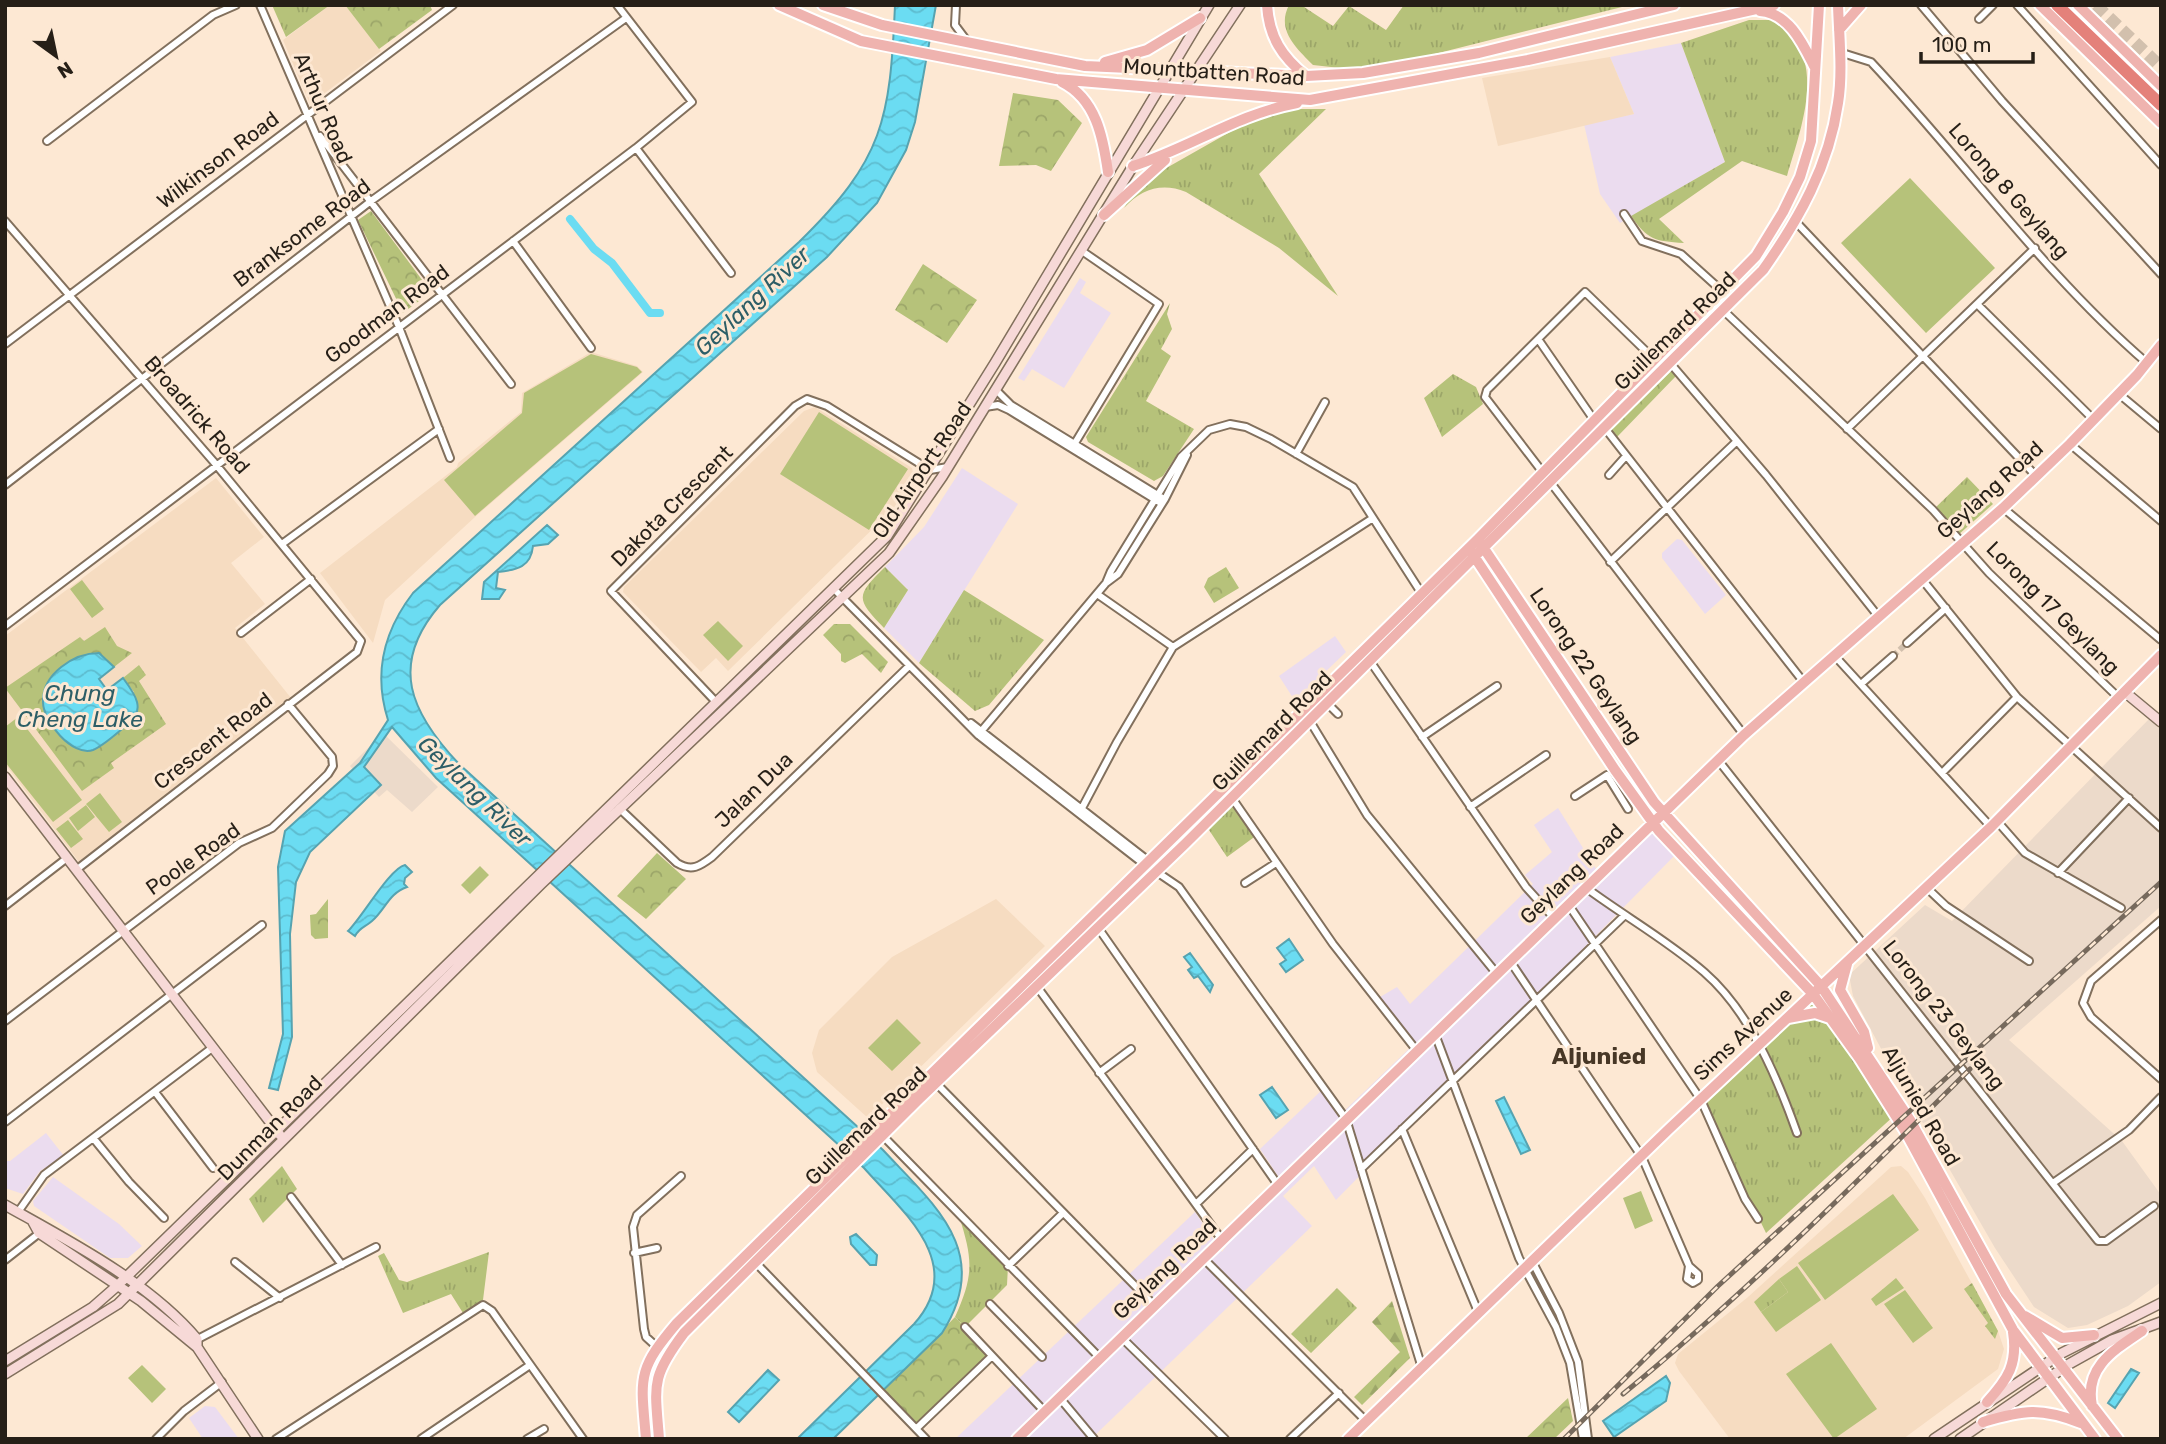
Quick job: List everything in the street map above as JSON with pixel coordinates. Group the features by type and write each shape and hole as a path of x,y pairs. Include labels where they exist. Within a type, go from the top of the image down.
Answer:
{"highway":[{"path":"2057,5 2161,105"}],"main road":[{"name":"Mountbatten Road","path":"779,5 843,36 930,56 1056,79 1310,100 1528,60 1774,5"},
{"name":"Mountbatten Road","path":"823,5 882,25 1085,66 1306,76 1363,73 1479,53 1674,5"},
{"name":"Old Airport Road","path":"539,880 716,702 887,536 930,470 1209,5"},
{"name":"Old Airport Road","path":"616,805 889,553 948,467 1133,166 1240,5"},
{"path":"1267,5 1268,21 1279,50 1306,76"},
{"name":"Guillemard Road","path":"1481,543 1540,472 1724,293 1756,256 1800,177 1811,141 1819,5"},
{"name":"Guillemard Road","path":"646,1439 642,1393 645,1365 657,1347 850,1160 1099,929 1153,867 1232,798 1370,661 1481,543 1548,482 1763,271 1797,223 1829,147 1839,102 1838,5"},
{"path":"1839,26 1859,5"},
{"path":"2040,5 2161,123"},
{"path":"2078,5 2161,86"},
{"path":"1754,11 1767,12 1790,27 1814,66"},
{"path":"1085,66 1135,56 1200,18"},
{"path":"1056,79 1083,98 1097,120 1108,172"},
{"path":"1104,215 1153,168 1188,145 1244,116 1310,100"},
{"path":"1133,166 1188,145"},
{"name":"Geylang Road","path":"1017,1439 1802,680 2003,508 2070,444 2119,394 2161,345"},
{"name":"Lorong 22 Geylang","path":"1481,543 1663,813"},
{"name":"Guillemard Road","path":"880,1133 1153,867 1303,711 1422,594 1471,553"},
{"name":"Lorong 22 Geylang","path":"1471,553 1653,823"},
{"name":"Sims Avenue","path":"1348,1439 1786,1019 1994,824 2161,655"},
{"name":"Lorong 17 Geylang","path":"2125,694 2161,720"},
{"path":"5,777 283,1139"},
{"name":"Aljunied Road","path":"1663,813 1817,990 1871,1057 1910,1120 1992,1272 2061,1369 2118,1439"},
{"name":"Aljunied Road","path":"1653,823 1817,990 1830,1019 1900,1121 2012,1330 2095,1439"},
{"name":"Dunman Road","path":"5,1361 73,1320 125,1279 539,880"},
{"name":"Dunman Road","path":"5,1374 118,1304 539,880"},
{"path":"1851,958 1841,976 1840,990 1864,1032 1871,1057"},
{"path":"1786,1019 1815,1013 1830,1019"},
{"name":"Guillemard Road","path":"659,1439 656,1383 659,1367 684,1333 850,1160"},
{"path":"5,1205 33,1222 117,1286 132,1290 178,1318 258,1439"},
{"path":"43,1230 125,1279 132,1290"},
{"path":"1934,1439 1987,1402 2094,1335 2161,1303"},
{"path":"2017,1310 2062,1338 2094,1335"},
{"path":"1960,1439 2061,1369 2112,1340 2161,1322"},
{"path":"1987,1402 2006,1381 2012,1368 2016,1353 2012,1330"},
{"path":"2093,1410 2090,1389 2097,1369 2106,1357 2142,1331"},
{"path":"1983,1422 2031,1410 2045,1410 2083,1424"}],"street":[{"path":"47,141 213,15 236,5"},
{"name":"Arthur Road","path":"260,5 398,327 450,458"},
{"name":"Wilkinson Road","path":"5,344 453,5"},
{"name":"Goodman Road","path":"5,626 636,148 692,102 617,5"},
{"path":"956,5 955,25 970,44"},
{"path":"1921,5 2005,104 2161,275"},
{"path":"1979,19 1993,5"},
{"path":"2017,5 2161,165"},
{"name":"Branksome Road","path":"5,485 372,201 626,18"},
{"name":"Lorong 8 Geylang","path":"1839,52 1871,62 2035,248 2117,337 2147,363"},
{"path":"314,129 511,384"},
{"path":"636,148 731,273"},
{"path":"1624,215 1642,241 1681,254 1724,293"},
{"name":"Broadrick Road","path":"5,221 217,465 358,636"},
{"path":"1797,223 1921,358 2036,475"},
{"path":"513,241 592,348"},
{"path":"1847,429 2035,248"},
{"path":"1074,445 1159,304 1082,251"},
{"path":"1655,360 1585,292 1487,390 1485,397 1744,735"},
{"path":"1977,304 2094,419"},
{"name":"Lorong 17 Geylang","path":"1724,311 1962,542 2005,589 2125,694"},
{"path":"1538,339 1594,420"},
{"path":"1670,363 1737,441 1878,616"},
{"path":"996,390 1012,405 1160,500"},
{"path":"2119,394 2161,429"},
{"name":"Dakota Crescent","path":"716,702 611,591 795,406 807,399 827,406 930,470"},
{"path":"1296,454 1325,402"},
{"path":"985,407 998,405 1074,445"},
{"path":"980,732 1106,583 1160,500 1181,457 1187,455 1195,442 1209,430 1230,424 1246,427 1353,487 1422,594"},
{"path":"1604,427 1802,680"},
{"path":"282,544 439,429"},
{"path":"1611,562 1737,441"},
{"path":"2070,444 2161,521"},
{"path":"1609,475 1626,456"},
{"path":"930,470 948,467"},
{"path":"2003,508 2161,640"},
{"path":"1082,808 1173,647 1373,518"},
{"path":"1921,578 2017,697 2161,828"},
{"path":"242,632 311,579"},
{"path":"833,588 908,667 960,716 1073,811 1153,867"},
{"path":"1097,594 1173,647"},
{"path":"1907,643 1946,608"},
{"name":"Crescent Road","path":"76,870 357,652 361,644 358,636"},
{"path":"1834,654 1942,773 2025,853 2121,908"},
{"path":"1861,684 1893,656"},
{"path":"1370,661 1526,887 1554,918"},
{"name":"Jalan Dua","path":"616,805 677,863 687,868 698,867 712,857 908,667"},
{"path":"1422,737 1497,686"},
{"path":"1942,773 2017,697"},
{"name":"Poole Road","path":"5,1021 239,844 272,828 331,769 332,757 288,704"},
{"path":"1327,704 1338,714"},
{"path":"1303,711 1374,825 1497,974"},
{"path":"980,732 1082,808 1179,887 1346,1119 1422,1368"},
{"path":"1470,807 1546,755"},
{"name":"Lorong 23 Geylang","path":"1718,760 2102,1242 2154,1206"},
{"path":"1575,796 1606,775 1628,809"},
{"path":"2057,873 2129,797"},
{"path":"1232,798 1333,944 1417,1051"},
{"path":"5,906 67,858"},
{"path":"1248,881 1276,863"},
{"path":"1585,887 1703,972 1733,1004 1759,1045 1797,1133"},
{"path":"1926,887 1946,905 2029,961"},
{"path":"1569,904 1701,1100 1745,1199 1758,1219"},
{"path":"1361,1169 1624,916"},
{"path":"2161,920 2091,981 2083,1003 2091,1017 2161,1079"},
{"path":"5,1122 261,925"},
{"path":"1099,929 1278,1185"},
{"path":"1510,961 1642,1157 1689,1266"},
{"path":"1038,988 1222,1240"},
{"path":"1435,1034 1528,1265 1559,1313 1578,1362 1586,1439"},
{"path":"18,1212 44,1175 212,1048"},
{"path":"1099,1073 1131,1049"},
{"path":"936,1083 1154,1306"},
{"path":"155,1092 213,1168"},
{"path":"2053,1183 2129,1130 2161,1097"},
{"path":"1402,1129 1479,1314"},
{"path":"880,1133 1100,1358"},
{"path":"94,1139 129,1182 164,1218"},
{"path":"1196,1204 1253,1149"},
{"path":"657,1347 646,1338 644,1329 633,1227 637,1215 681,1176"},
{"path":"291,1196 342,1265"},
{"path":"1008,1266 1062,1214"},
{"path":"5,1260 43,1230"},
{"path":"195,1343 376,1247"},
{"path":"634,1253 657,1248"},
{"path":"1203,1258 1367,1422"},
{"path":"235,1262 279,1298"},
{"path":"755,1262 863,1370 926,1439"},
{"path":"990,1304 1042,1357"},
{"path":"276,1439 484,1305 492,1311 583,1439"},
{"path":"965,1327 1045,1412"},
{"path":"1122,1338 1225,1439"},
{"path":"916,1428 992,1356"},
{"path":"421,1439 530,1365"},
{"path":"156,1439 184,1411 222,1382"},
{"path":"1290,1439 1339,1394"},
{"path":"1059,1397 1094,1439"},
{"path":"527,1439 544,1429"}],"shaded area":[{"path":"330,5 345,5 381,51 310,104 283,40"},
{"path":"1681,43 1725,162 1620,223 1600,194 1584,124 1634,114 1610,57"},
{"path":"1610,57 1634,114 1498,146 1482,78"},
{"path":"1080,278 1086,282 1080,293 1111,313 1064,388 1032,369 1024,381 1018,378"},
{"path":"591,352 637,366 643,372 475,517 385,600 373,643 320,573 457,467 458,463 521,412 522,393"},
{"path":"815,407 912,468 914,477 893,509 728,671 716,658 701,672 623,592 624,587 804,411"},
{"path":"962,468 1018,504 919,663 884,628 908,590 885,567 924,527"},
{"path":"216,478 264,537 231,563 265,604 235,628 291,698 79,862 5,764 5,636"},
{"path":"1677,539 1682,540 1726,595 1705,614 1662,558 1662,553"},
{"path":"1335,636 1346,652 1295,701 1279,676"},
{"path":"2149,719 2161,730 2161,906 2009,1040 2122,1141 2161,1195 2161,1282 2128,1306 2087,1325 2068,1328 2034,1307 1995,1248 1894,1073 1853,996 1849,975 1925,905 1952,921"},
{"path":"383,733 438,787 412,812 387,790 379,797 350,766"},
{"path":"1558,808 1603,880 1653,831 1677,853 1336,1200 1314,1166 1283,1196 1312,1226 1091,1439 955,1439 1195,1212 1222,1252 1278,1176 1260,1149 1322,1090 1340,1115 1413,1045 1380,997 1397,987 1410,1004 1533,884 1525,875 1552,852 1534,825"},
{"path":"996,899 1045,946 868,1118 817,1072 812,1053 819,1030 892,957"},
{"path":"46,1133 64,1156 40,1171 23,1194 5,1188 5,1161 10,1161"},
{"path":"1901,1166 1925,1198 1998,1331 2004,1349 1998,1369 1903,1439 1730,1439 1679,1371 1675,1363 1678,1354 1748,1297 1891,1167"},
{"path":"53,1177 119,1224 142,1246 128,1258 110,1258 34,1206 33,1201"},
{"path":"205,1406 215,1407 239,1439 203,1439 189,1418"}],"green space":[{"path":"272,5 330,5 286,37"},
{"path":"345,5 430,5 432,10 379,49"},
{"path":"1289,5 1301,5 1333,26 1349,6 1386,30 1404,5 1630,5 1367,71 1313,65 1286,30"},
{"path":"1749,20 1772,20 1793,38 1802,53 1806,70 1805,106 1787,176 1742,161 1659,219 1684,243 1653,238 1642,230 1631,216 1725,162 1681,43"},
{"path":"1013,93 1058,100 1082,123 1051,171 1036,165 999,166"},
{"path":"1293,109 1326,109 1259,174 1338,296 1279,248 1186,192 1169,188 1152,189 1137,196 1124,208 1132,195 1154,175 1244,124 1269,114"},
{"path":"1910,178 1995,268 1926,333 1841,243"},
{"path":"371,211 431,292 403,313 358,220"},
{"path":"923,264 977,300 947,343 895,310"},
{"path":"1170,303 1167,314 1172,329 1161,349 1171,356 1146,401 1194,429 1163,476 1154,481 1088,442 1086,437"},
{"path":"591,354 637,367 642,372 475,516 444,480 522,413 524,393"},
{"path":"1671,371 1676,376 1617,437 1610,431"},
{"path":"1453,374 1476,387 1483,404 1442,437 1424,398"},
{"path":"819,412 908,469 869,530 780,474"},
{"path":"1967,477 1993,504 1957,536 1933,510"},
{"path":"885,567 908,590 884,628 868,610 863,598 868,585"},
{"path":"1226,567 1239,588 1214,603 1204,587 1208,578"},
{"path":"82,580 104,609 92,618 70,589"},
{"path":"964,590 1044,640 989,705 975,711 919,663"},
{"path":"718,621 743,646 728,661 703,635"},
{"path":"834,624 850,624 888,662 881,673 862,654 845,663 841,661 841,654 823,635"},
{"path":"105,627 117,646 132,653 114,667 99,653 82,656 67,663 54,674 45,688 61,730 74,745 95,749 134,692 123,678 139,665 146,675 139,681 166,724 111,763 114,768 82,791 5,688 80,637 84,641"},
{"path":"18,717 82,800 53,822 5,762 5,727"},
{"path":"100,793 122,822 109,832 86,804"},
{"path":"1232,798 1257,835 1227,857 1205,824"},
{"path":"86,805 95,817 78,831 69,818"},
{"path":"68,820 83,839 71,848 56,829"},
{"path":"657,853 686,879 646,919 617,896"},
{"path":"480,866 489,875 470,894 461,885"},
{"path":"328,899 328,938 315,939 311,935 310,915 316,914"},
{"path":"1813,994 1896,1114 1766,1233 1701,1100"},
{"path":"897,1019 921,1043 892,1071 868,1048"},
{"path":"282,1166 297,1189 263,1223 249,1199"},
{"path":"1641,1191 1653,1221 1635,1229 1623,1198"},
{"path":"1893,1194 1919,1230 1825,1300 1798,1263"},
{"path":"959,1216 1008,1266 1007,1285 965,1327 955,1317 966,1290 969,1267 967,1244"},
{"path":"489,1252 483,1300 463,1313 451,1294 403,1313 378,1256 384,1253 399,1280 407,1282"},
{"path":"1797,1266 1821,1300 1776,1332 1761,1312 1788,1292 1779,1279"},
{"path":"1896,1278 1904,1288 1876,1306 1871,1299"},
{"path":"1779,1279 1788,1292 1761,1312 1754,1302"},
{"path":"1972,1283 1998,1331 1995,1339 1985,1326 1988,1323 1964,1289"},
{"path":"1337,1288 1357,1308 1311,1353 1291,1334"},
{"path":"1905,1290 1933,1328 1913,1343 1884,1304"},
{"path":"1392,1301 1410,1358 1362,1405 1354,1397 1400,1352 1372,1322"},
{"path":"955,1317 992,1356 917,1428 883,1391"},
{"path":"1831,1343 1877,1409 1834,1439 1786,1374"},
{"path":"142,1365 166,1389 152,1403 128,1378"},
{"path":"1568,1398 1573,1421 1554,1439 1525,1439"}],"water":[{"name":"Geylang River","path":"895,5 936,5 915,122 906,150 877,203 827,257 440,605 424,627 414,648 411,668 412,688 418,707 428,726 459,764 883,1150 921,1190 951,1232 960,1254 962,1278 956,1304 942,1333 833,1439 797,1439 914,1324 929,1302 934,1280 932,1260 924,1240 896,1202 864,1168 436,778 392,727 364,767 381,785 310,852 296,882 290,934 292,1037 278,1090 269,1088 283,1034 278,867 285,831 360,763 388,720 381,686 381,669 394,623 413,593 799,242 849,186 877,136 885,109 890,79"},
{"path":"547,525 558,535 548,544 533,546 529,559 522,566 498,572 496,588 505,590 499,599 482,599 484,582"},
{"name":"Chung Cheng Lake","path":"99,653 114,667 99,679 107,690 123,678 138,707 134,718 111,738 93,750 85,751 68,743 53,727 44,710 44,692 61,667 80,657"},
{"path":"405,865 412,872 405,878 404,884 407,887 391,897 376,917 355,936 348,931 384,884"},
{"path":"1289,939 1303,960 1286,972 1280,964 1286,960 1277,948"},
{"path":"1190,953 1213,985 1210,992 1198,976 1194,978 1188,970 1192,967 1184,957"},
{"path":"1272,1087 1288,1110 1276,1118 1260,1095"},
{"path":"1504,1097 1530,1150 1521,1154 1496,1101"},
{"path":"856,1234 877,1255 876,1265 870,1265 851,1244 850,1237"},
{"path":"2131,1369 2139,1373 2115,1408 2108,1403"},
{"path":"768,1370 779,1380 739,1422 728,1412"},
{"path":"1666,1376 1670,1383 1666,1401 1614,1437 1603,1421"}],"waterway":[{"path":"570,219 594,249 612,263 650,313 660,313"}],"tunnel":[{"path":"2096,5 2161,67"},
{"path":"2064,23 2095,50"},
{"path":"1893,656 1907,643"}],"railway":[{"path":"1564,1439 1718,1286 2161,882"},
{"path":"1623,1394 1757,1276 1970,1069"}],"district":[{"name":"Aljunied","path":"1599,1056"}]}
